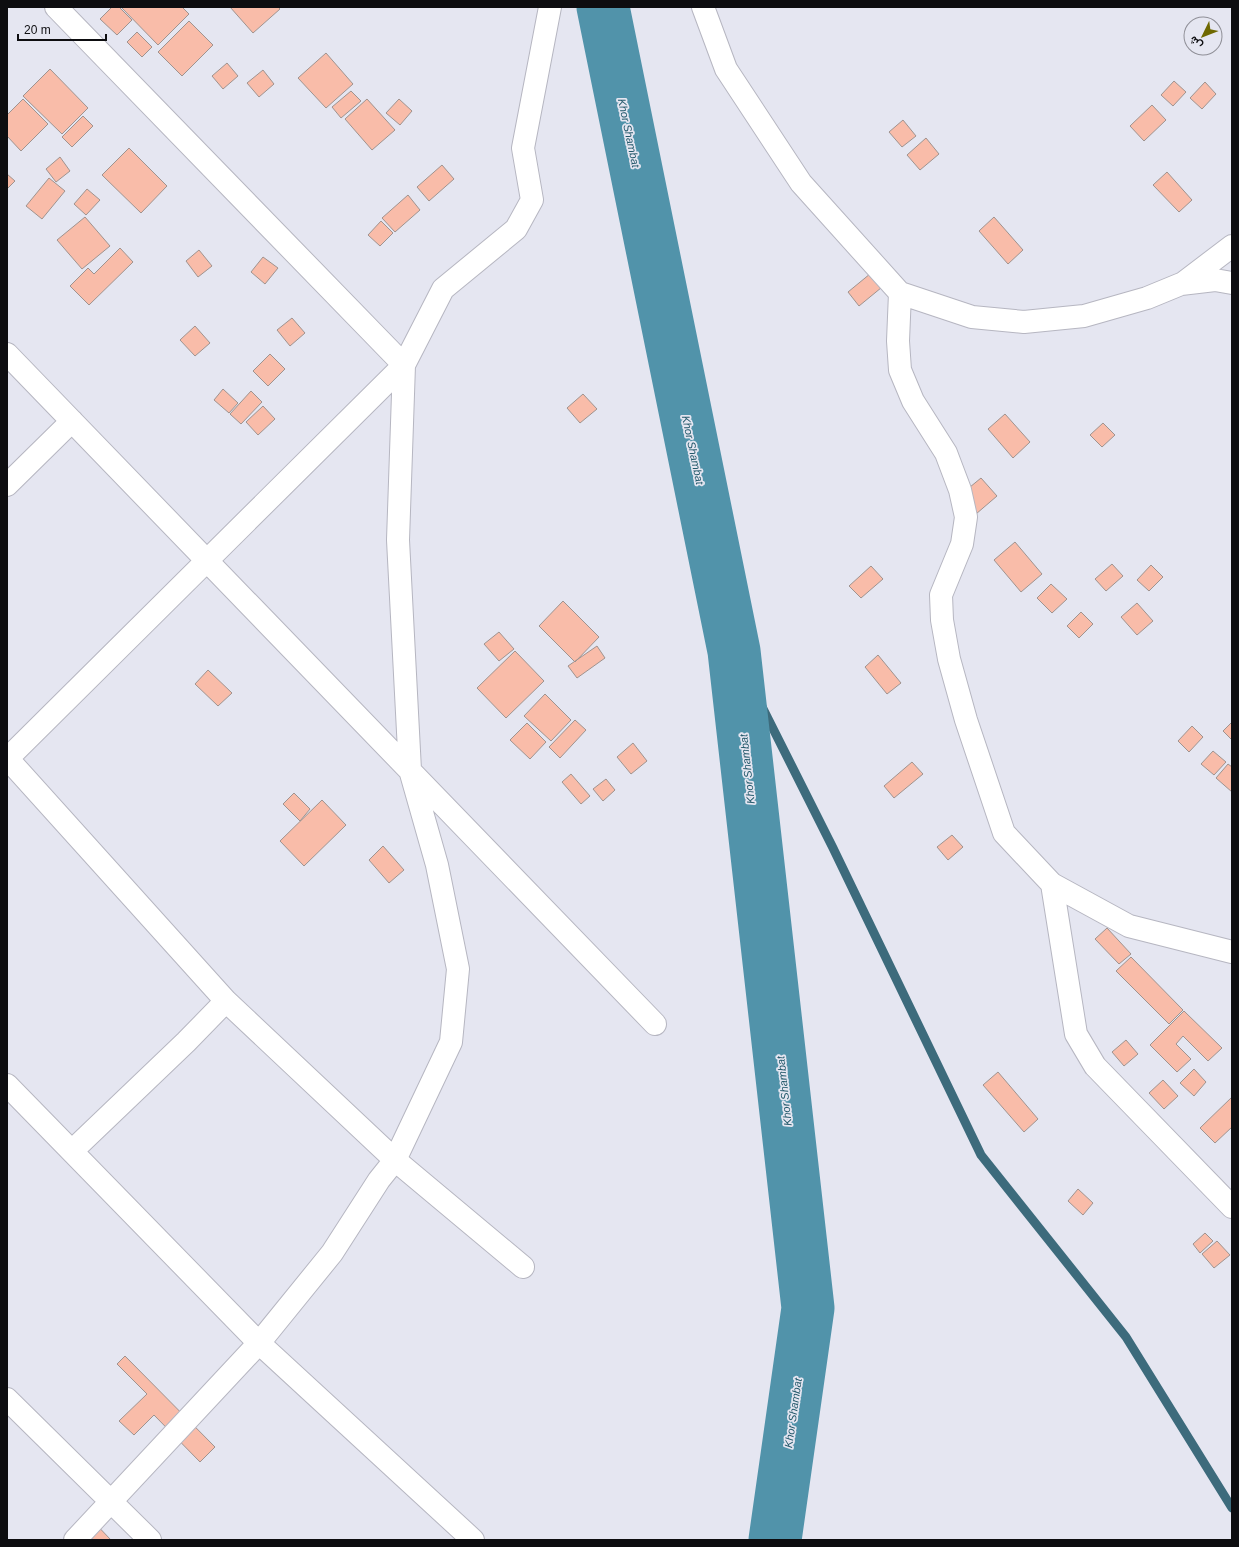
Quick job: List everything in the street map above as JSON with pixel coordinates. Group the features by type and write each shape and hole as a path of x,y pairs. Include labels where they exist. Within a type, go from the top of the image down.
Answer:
{"street":[{"path":"56,7 404,365 398,540 410,770 437,865 458,969 451,1042 395,1160 379,1180 332,1253 259,1342 74,1540"},
{"path":"523,1267 395,1160 226,1001 7,758 404,365 443,289 516,229 532,200 523,148 550,7"},
{"path":"704,7 726,69 801,183 900,293 972,317 1024,322 1084,316 1147,298 1181,284 1232,246"},
{"path":"1181,284 1215,280 1232,282"},
{"path":"900,293 898,341 900,370 913,401 946,453 960,490 966,517 962,544 941,596 942,620 950,660 966,720 1004,832 1052,884 1129,926 1232,952"},
{"path":"7,354 655,1024"},
{"path":"7,485 72,421"},
{"path":"1052,884 1076,1034 1095,1066 1232,1207"},
{"path":"72,1151 186,1042 226,1001"},
{"path":"7,1085 259,1342 473,1540"},
{"path":"7,1399 150,1540"}],"building":[{"path":"112,7 119,7 132,20 117,35 100,19"},
{"path":"121,7 182,7 189,14 158,45"},
{"path":"230,7 278,7 280,9 253,33"},
{"path":"189,21 213,45 182,76 158,52"},
{"path":"137,32 152,47 142,57 127,42"},
{"path":"326,53 353,84 326,108 298,78"},
{"path":"227,63 238,76 223,89 212,76"},
{"path":"50,69 88,108 62,134 23,96"},
{"path":"263,70 274,84 259,97 247,83"},
{"path":"1174,81 1186,92 1173,106 1161,95"},
{"path":"1205,82 1216,94 1202,109 1190,98"},
{"path":"351,91 361,101 341,118 332,107"},
{"path":"23,99 48,124 21,151 7,136 7,115"},
{"path":"367,99 395,130 372,150 345,119"},
{"path":"399,99 412,111 400,125 386,113"},
{"path":"1152,105 1166,120 1144,141 1130,126"},
{"path":"83,116 93,126 72,147 62,137"},
{"path":"903,120 916,136 902,147 889,132"},
{"path":"926,138 939,154 920,170 907,155"},
{"path":"129,148 167,186 141,213 102,175"},
{"path":"60,157 70,171 56,182 46,169"},
{"path":"442,165 454,179 429,201 417,187"},
{"path":"1167,172 1192,200 1179,212 1153,185"},
{"path":"7,174 15,181 7,189"},
{"path":"49,178 65,191 42,219 26,206"},
{"path":"87,189 100,200 86,215 74,204"},
{"path":"408,195 420,210 395,232 382,218"},
{"path":"85,217 110,246 82,269 57,240"},
{"path":"994,217 1023,250 1008,264 979,231"},
{"path":"381,221 393,233 380,246 368,235"},
{"path":"120,248 133,262 89,305 70,286 88,268 94,274"},
{"path":"199,250 212,266 198,277 186,261"},
{"path":"263,257 278,268 265,284 251,272"},
{"path":"876,269 887,283 859,306 848,292"},
{"path":"292,318 305,333 290,346 277,330"},
{"path":"195,326 210,343 195,356 180,340"},
{"path":"270,354 285,369 268,386 253,371"},
{"path":"223,389 238,403 229,413 214,400"},
{"path":"251,391 262,402 241,424 230,414"},
{"path":"583,394 597,409 580,423 567,408"},
{"path":"263,406 275,419 258,435 246,422"},
{"path":"1005,414 1030,442 1013,458 988,429"},
{"path":"1103,423 1115,435 1102,447 1090,435"},
{"path":"981,478 997,496 969,520 953,501"},
{"path":"1015,542 1042,574 1021,592 994,560"},
{"path":"1112,564 1123,576 1106,591 1095,579"},
{"path":"1151,565 1163,577 1149,591 1137,580"},
{"path":"871,566 883,579 861,598 849,586"},
{"path":"1051,584 1067,599 1052,613 1037,598"},
{"path":"563,601 599,637 575,662 539,626"},
{"path":"1137,603 1153,621 1137,635 1121,617"},
{"path":"1081,612 1093,624 1079,638 1067,626"},
{"path":"499,632 514,649 499,661 484,644"},
{"path":"597,646 605,658 577,678 568,666"},
{"path":"515,651 544,681 506,718 477,688"},
{"path":"878,655 901,683 887,694 865,667"},
{"path":"208,670 232,693 218,706 195,684"},
{"path":"545,694 571,720 551,741 524,716"},
{"path":"575,720 586,730 560,758 549,747"},
{"path":"1232,722 1232,740 1223,731"},
{"path":"527,723 546,742 530,759 510,740"},
{"path":"1192,726 1203,737 1189,752 1178,741"},
{"path":"633,743 647,761 631,774 617,757"},
{"path":"1213,751 1226,762 1214,775 1201,764"},
{"path":"912,762 923,774 894,798 884,786"},
{"path":"1228,764 1232,767 1232,792 1216,778"},
{"path":"571,774 590,796 581,804 562,782"},
{"path":"606,779 615,790 603,801 593,789"},
{"path":"294,793 310,809 300,821 283,804"},
{"path":"322,800 346,825 304,866 280,841"},
{"path":"952,835 963,847 948,860 937,847"},
{"path":"383,846 404,870 389,883 369,860"},
{"path":"1107,928 1131,954 1119,964 1095,939"},
{"path":"1131,957 1183,1010 1169,1024 1116,971"},
{"path":"1184,1011 1222,1048 1208,1061 1183,1036 1176,1044 1191,1059 1177,1072 1150,1045"},
{"path":"1126,1040 1138,1054 1124,1066 1112,1052"},
{"path":"1194,1069 1206,1082 1194,1096 1180,1083"},
{"path":"998,1072 1038,1119 1024,1132 983,1085"},
{"path":"1163,1080 1178,1096 1164,1109 1149,1093"},
{"path":"1232,1097 1232,1127 1215,1143 1200,1128"},
{"path":"1078,1189 1093,1203 1083,1215 1068,1201"},
{"path":"1205,1233 1213,1241 1200,1253 1193,1244"},
{"path":"1217,1241 1230,1255 1214,1268 1202,1254"},
{"path":"125,1356 215,1447 200,1462 154,1415 134,1435 119,1421 147,1394 117,1364"},
{"path":"90,1518 111,1540 66,1540"}],"waterway":[{"name":"Khor Shambat","path":"603,7 734,651 808,1308 775,1540"},
{"path":"734,651 833,848 981,1155 1126,1337 1232,1508"}]}
